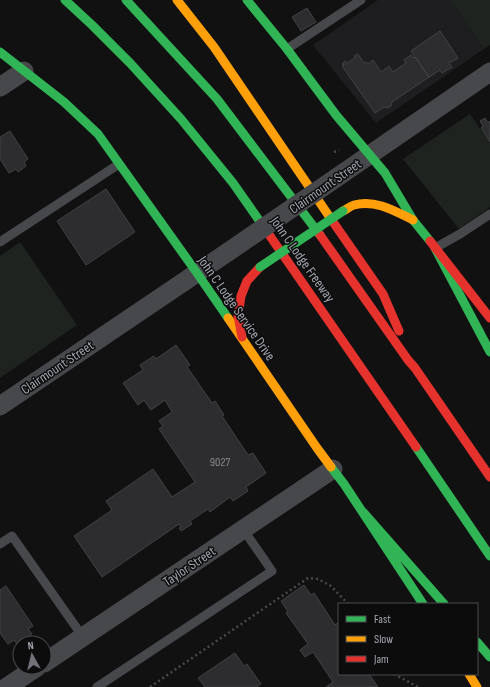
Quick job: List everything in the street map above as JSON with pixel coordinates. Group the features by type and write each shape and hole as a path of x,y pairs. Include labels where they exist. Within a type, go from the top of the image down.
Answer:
{"main road":[{"name":"John C Lodge Freeway","path":"65,0 109,41 171,107 233,183 490,556"},
{"name":"John C Lodge Freeway","path":"126,0 218,100 314,226 490,477"},
{"path":"177,0 214,47 383,294 414,368"},
{"path":"247,0 287,49 336,115 385,173 414,220 490,318"},
{"name":"John C Lodge Service Drive","path":"0,52 64,102 98,134 197,273 317,448 364,512 422,603"},
{"path":"242,339 238,316 241,296 247,281 260,267 353,205 368,202 386,206 414,220"},
{"path":"435,248 490,352"},
{"path":"364,512 443,603"},
{"path":"478,643 490,657"},
{"path":"470,675 478,687"}],"street":[{"path":"0,87 24,71"},
{"name":"Clairmount Street","path":"0,406 490,72"},
{"name":"Taylor Street","path":"52,657 333,469"},
{"path":"10,686 26,675"}],"lane":[{"path":"287,49 361,0"},
{"path":"0,242 119,164"},
{"path":"435,248 460,234 490,214"},
{"path":"97,687 272,571 243,529"},
{"path":"0,544 12,536 82,637"}],"path":[{"path":"334,152 338,150"},
{"path":"150,687 308,578 318,579 331,586 347,603"},
{"path":"396,675 418,687"}],"shaded area":[{"path":"378,0 450,0 484,49 376,123 313,45"},
{"path":"450,0 490,0 490,45 484,49"},
{"path":"470,114 490,143 490,207 459,229 403,159"},
{"path":"20,242 77,325 0,378 0,256"}],"building":[{"path":"307,8 316,22 301,31 292,17"},
{"path":"440,31 458,58 449,63 452,67 442,73 440,70 429,77 411,51"},
{"path":"358,54 364,63 366,62 368,64 373,60 381,72 389,66 393,72 406,63 404,60 411,55 413,58 415,57 429,77 392,102 391,106 387,108 384,107 375,113 342,66 344,65 342,64 345,61 347,63"},
{"path":"485,118 488,123 490,121 490,142 481,128 483,126 480,121"},
{"path":"10,131 28,159 24,162 26,166 18,172 16,169 9,173 0,159 0,137"},
{"path":"106,189 135,232 86,265 57,221"},
{"path":"176,345 190,365 187,367 212,403 215,401 224,415 222,416 248,455 253,453 266,473 246,487 248,491 233,501 230,497 210,512 208,509 190,521 192,524 181,531 179,524 102,577 74,536 112,510 106,501 153,469 172,497 195,482 159,429 163,426 159,421 172,412 165,400 151,410 144,400 138,405 123,383 143,370 140,365 154,356 156,359"},
{"path":"304,585 311,595 314,593 335,625 338,623 338,675 370,675 378,687 326,687 333,682 313,652 305,657 300,650 308,644 286,613 288,612 281,601"},
{"path":"6,586 33,626 28,629 32,634 12,635 12,641 8,644 0,633 0,590"},
{"path":"235,653 244,666 247,664 261,684 257,686 258,687 205,687 198,678"}],"traffic: fast":[{"path":"65,0 130,63 181,119 233,183 261,223"},
{"path":"126,0 217,99 320,235"},
{"path":"247,0 287,49 336,115 385,173 413,220 430,241"},
{"path":"0,52 64,102 98,134 228,318"},
{"path":"260,267 343,211"},
{"path":"435,248 490,352"},
{"path":"416,447 490,556"},
{"path":"331,467 344,484 422,603"},
{"path":"363,512 443,603"},
{"path":"478,643 490,657"}],"traffic: slow":[{"path":"177,0 214,47 331,219"},
{"path":"343,211 354,205 370,204 385,207 413,220"},
{"path":"228,318 331,467"},
{"path":"470,675 477,687"}],"traffic: jam":[{"path":"331,219 383,294 399,331"},
{"path":"261,223 416,447"},
{"path":"320,235 415,368 490,477"},
{"path":"430,241 490,318"},
{"path":"242,337 238,316 241,296 247,281 260,267"}]}
